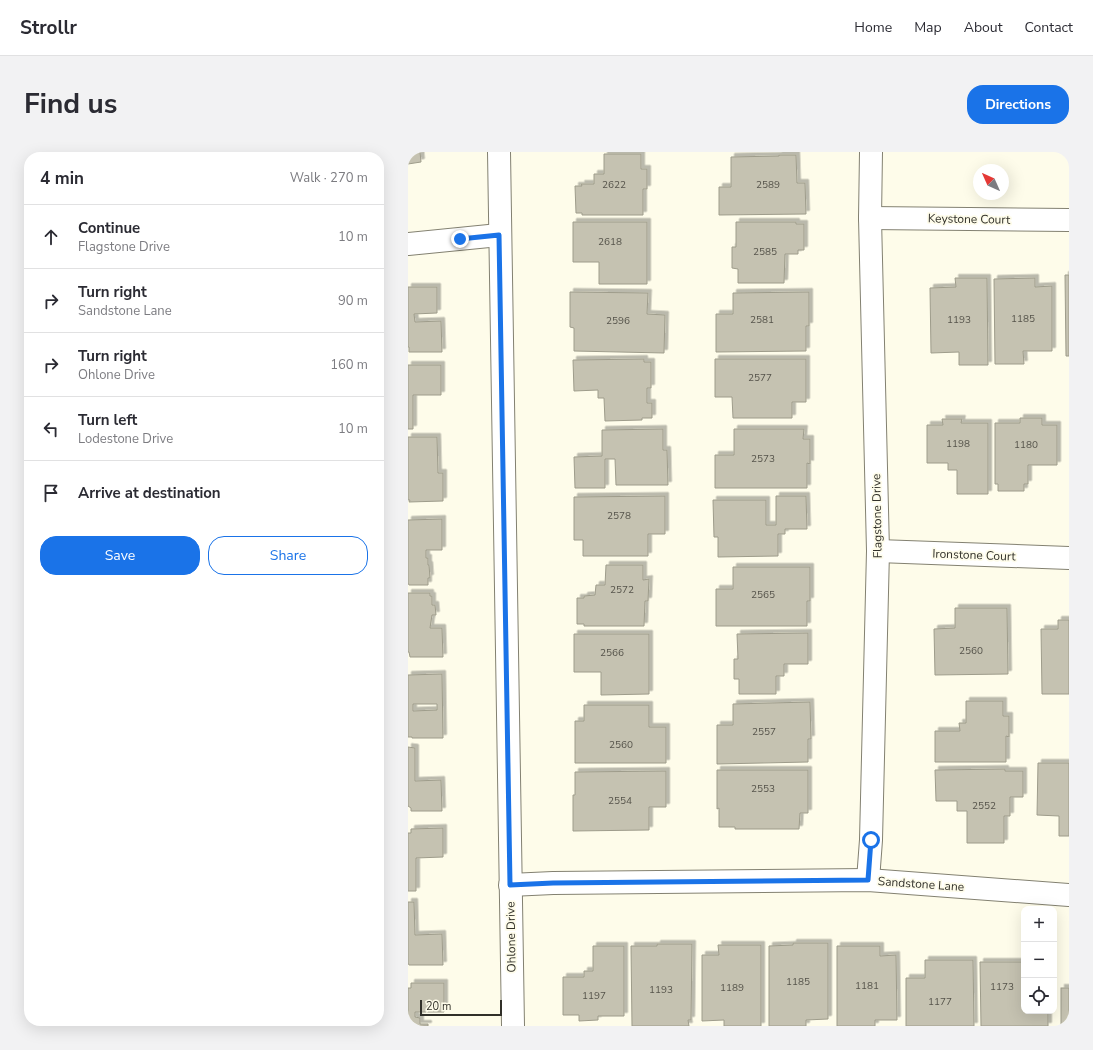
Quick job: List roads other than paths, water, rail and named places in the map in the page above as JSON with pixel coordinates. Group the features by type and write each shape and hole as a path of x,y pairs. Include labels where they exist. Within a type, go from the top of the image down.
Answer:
{"street":[{"name":"Ohlone Drive","path":"499,152 499,235 513,1026"},
{"name":"Flagstone Drive","path":"868,880 871,840 878,551 870,218 870,152"},
{"name":"Keystone Court","path":"870,218 1069,220"},
{"path":"408,244 499,235"},
{"name":"Ironstone Court","path":"878,551 1069,558"},
{"name":"Sandstone Lane","path":"510,885 553,883 868,880 1069,895"}]}
